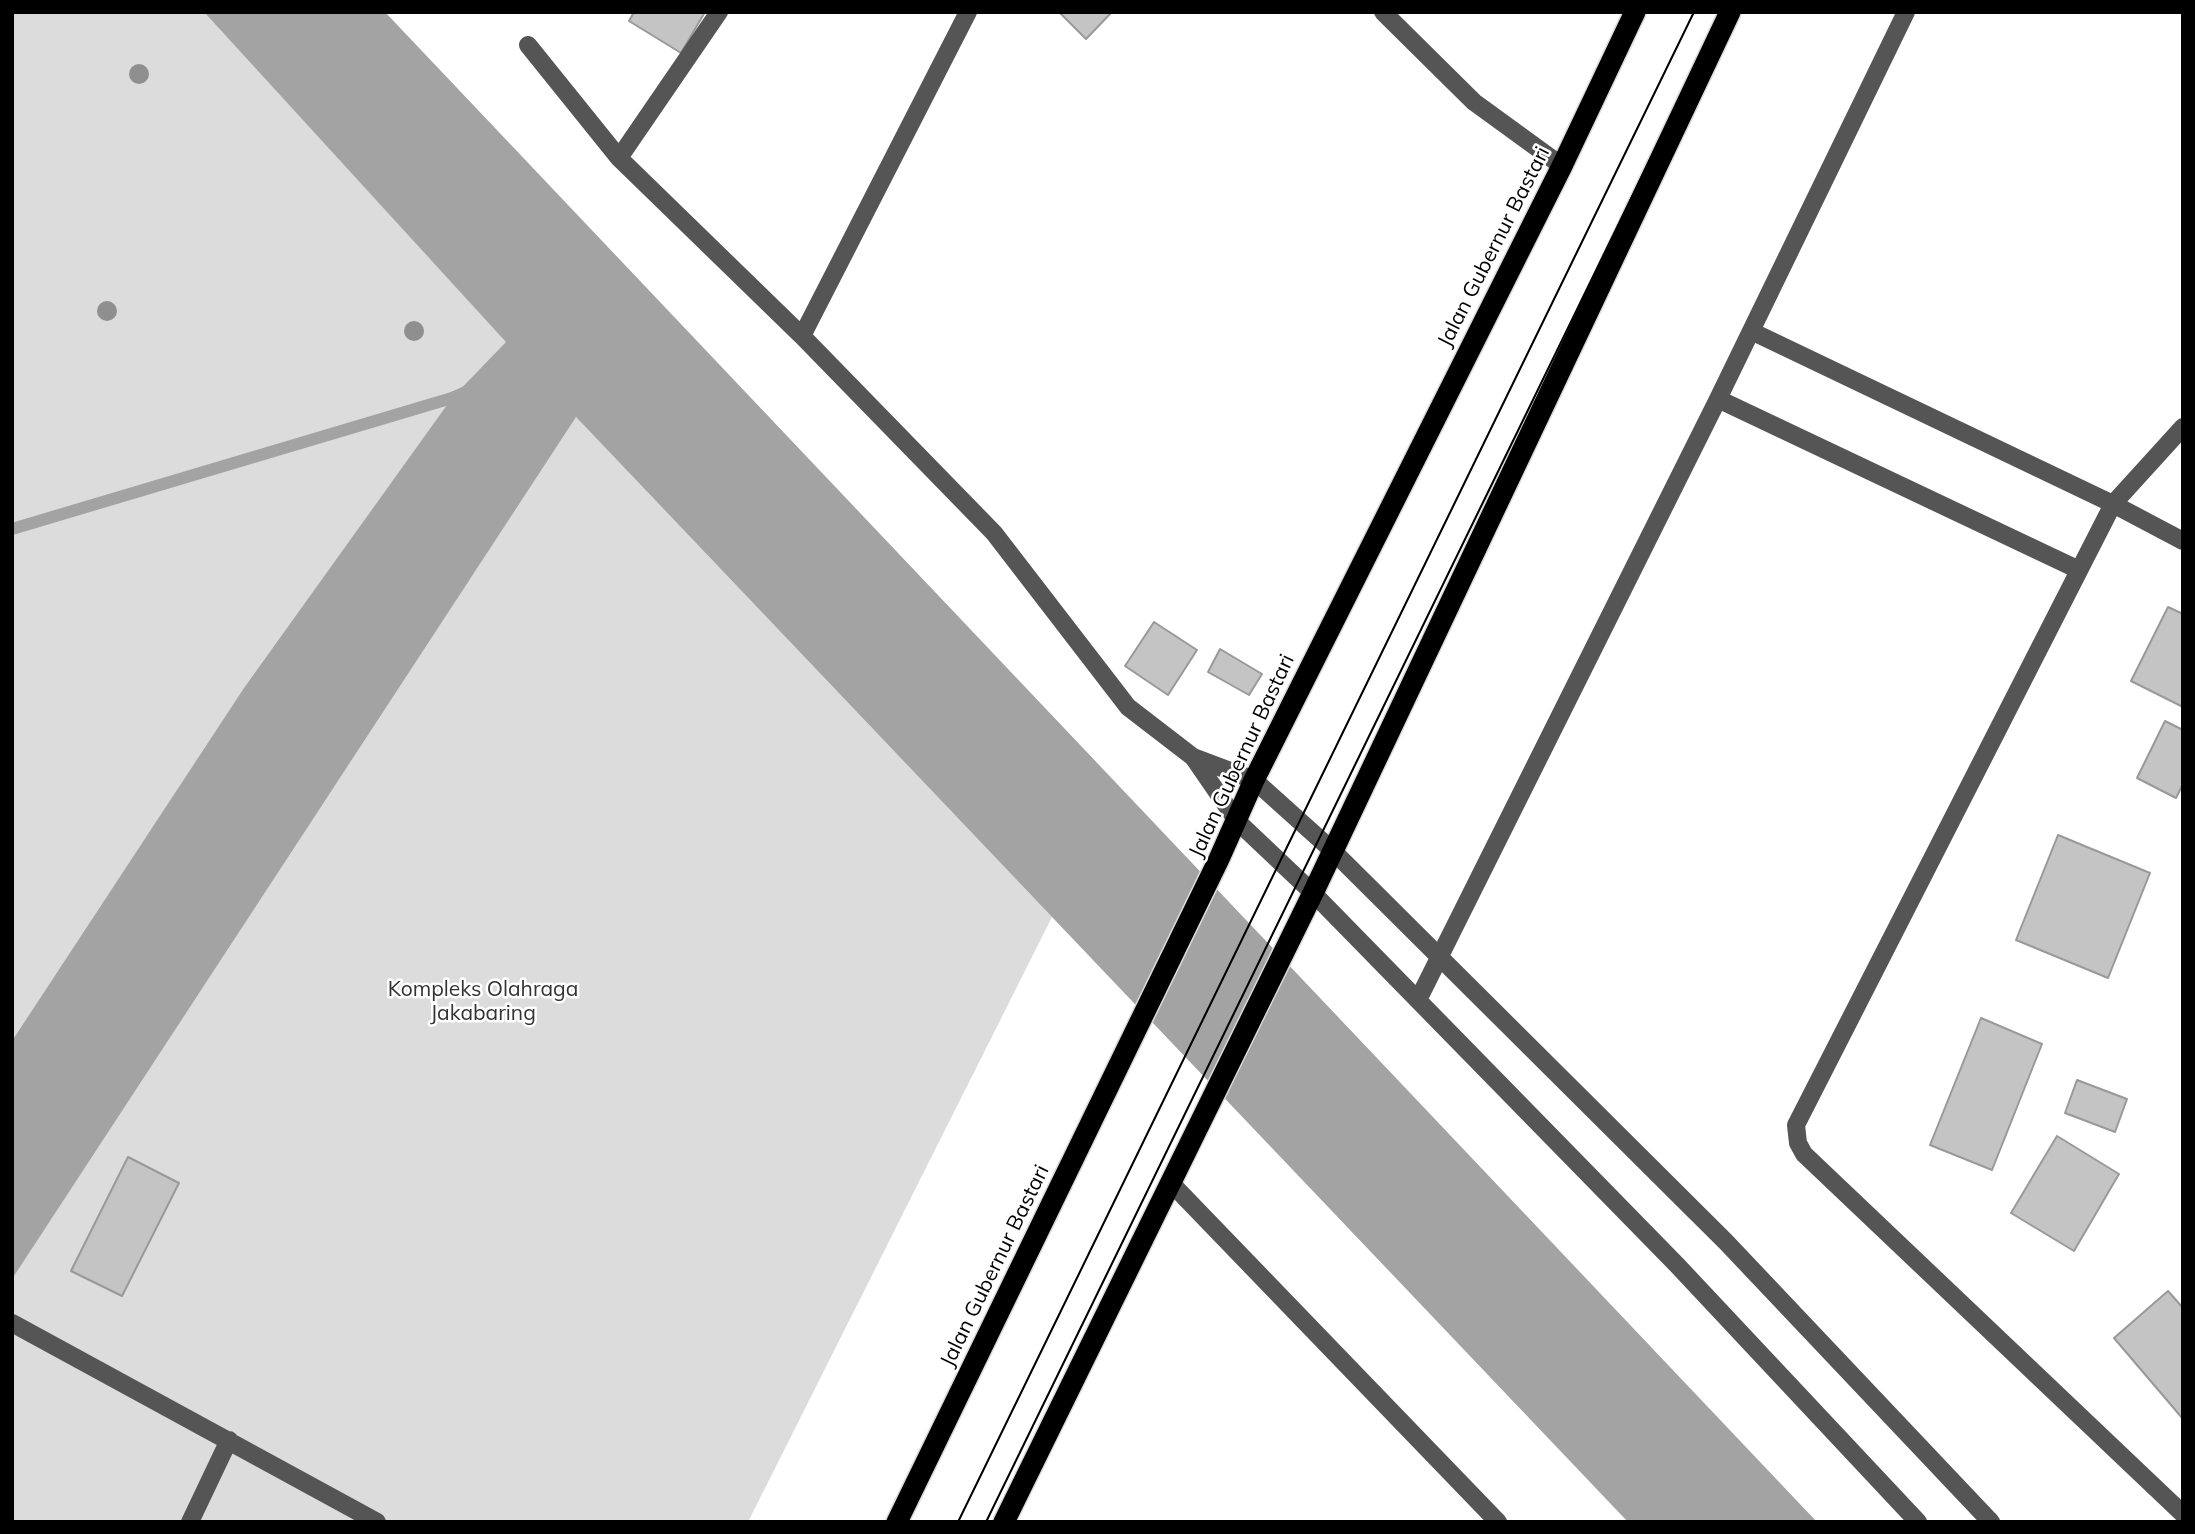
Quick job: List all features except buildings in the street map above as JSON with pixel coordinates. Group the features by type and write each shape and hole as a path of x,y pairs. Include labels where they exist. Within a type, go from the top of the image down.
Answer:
{"highway":[{"name":"Jalan Gubernur Bastari","path":"897,1522 1132,1041 1254,780 1562,166 1634,12"},
{"path":"1004,1522 1303,914 1730,12"}],"street":[{"path":"619,158 719,12"},
{"path":"802,336 968,12"},
{"path":"1383,12 1474,102 1562,166"},
{"path":"1418,1000 1718,399 1906,12"},
{"path":"528,45 619,158 802,336 994,533 1128,707 1193,757 1254,780 1333,851 1726,1242 1991,1522"},
{"path":"1751,331 2113,504 2183,541"},
{"path":"1718,399 2079,569"},
{"path":"2183,428 2113,504 1796,1125 1796,1134 1804,1154 2183,1514"},
{"path":"1193,757 1237,821 1313,893 1677,1265 1918,1522"},
{"path":"1171,1183 1498,1522"},
{"path":"12,1323 377,1522"},
{"path":"190,1522 229,1440"}],"green space":[{"name":"Kompleks Olahraga Jakabaring","path":"12,12 204,12 576,417 1052,917 748,1522 12,1522"}],"shaded area":[{"path":"204,12 385,12 1817,1522 1628,1522 576,417 12,1279 12,1041 244,688 452,398 506,342"}],"waterway":[{"path":"12,529 468,391"}],"tram line":[{"path":"958,1522 1694,12"},
{"path":"986,1522 1722,12"}]}
